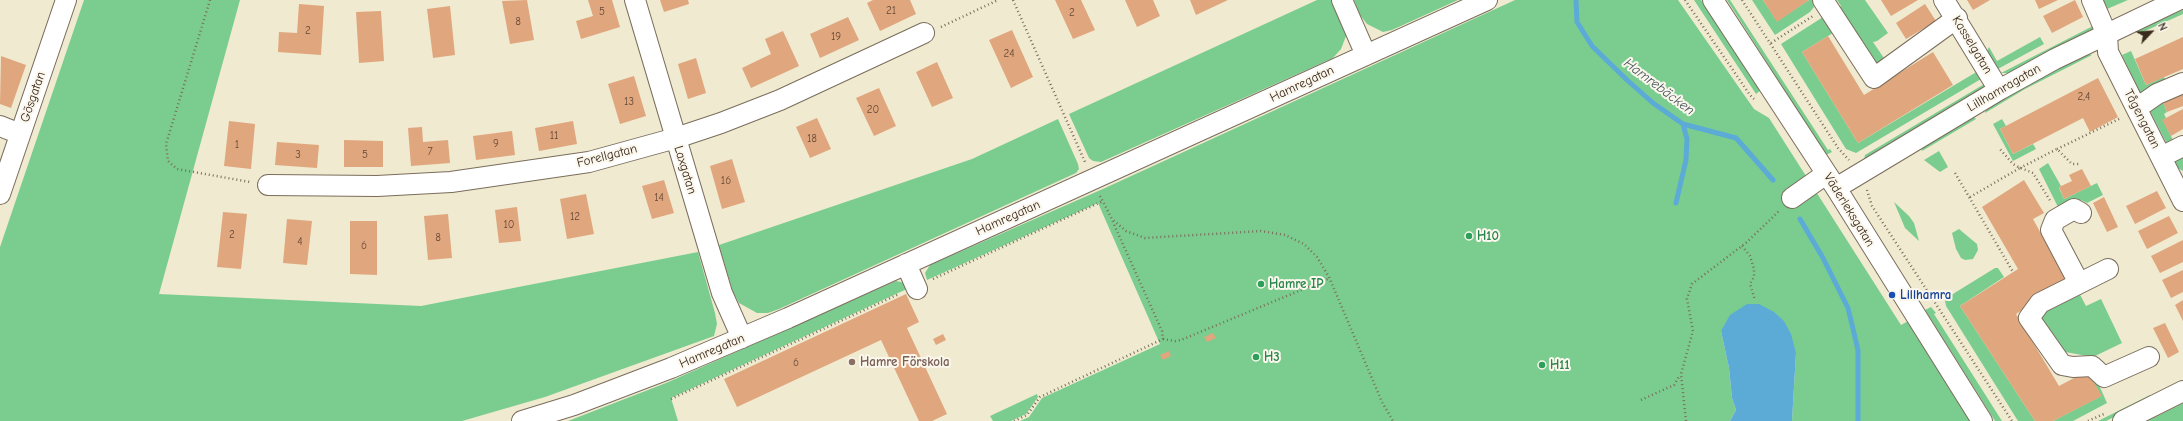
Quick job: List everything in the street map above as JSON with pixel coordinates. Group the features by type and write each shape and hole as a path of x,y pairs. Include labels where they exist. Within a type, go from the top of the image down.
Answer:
{"street":[{"name":"Gösgatan","path":"0,194 66,0"},
{"name":"Laxgatan","path":"635,0 722,293 742,338"},
{"path":"1342,0 1366,55"},
{"name":"Hamregatan","path":"522,421 582,402 742,338 1487,0"},
{"name":"Väderleksgatan","path":"1713,0 1831,181 1982,421"},
{"name":"Kasselgatan","path":"1944,0 1957,18 1999,90"},
{"path":"2092,0 2107,35"},
{"name":"Lillhamragatan","path":"1792,198 1831,181 1862,183 1999,90 2055,59 2178,0"},
{"path":"1825,3 1874,78 1957,18"},
{"name":"Forellgatan","path":"268,185 377,186 452,182 589,162 676,138 780,100 924,33"},
{"name":"Tågengatan","path":"2107,35 2108,52 2161,157 2180,189"},
{"path":"2137,108 2157,94 2183,83"},
{"path":"0,126 20,134"},
{"path":"2161,157 2183,146"},
{"path":"2079,283 2051,230 2054,220 2074,209 2081,213"},
{"path":"906,264 917,288"},
{"path":"2108,269 2040,303 2029,318 2062,365 2073,367 2092,366 2104,377 2149,357"},
{"path":"2123,421 2183,391"}],"path":[{"path":"210,0 166,144 168,161 177,168 268,185"},
{"path":"924,33 998,0"},
{"path":"1013,0 1092,180 1112,219 1162,331 1163,339"},
{"path":"1742,0 1831,137 1850,160 1872,206 2012,421"},
{"path":"1771,43 1825,3"},
{"path":"1970,197 2020,168 2119,119 2137,108"},
{"path":"1999,148 2013,164 2034,173 2059,218"},
{"path":"2058,149 2072,164 2081,164"},
{"path":"1955,173 2012,272"},
{"path":"1862,183 1874,187"},
{"path":"1641,400 1674,385 1680,374 1693,331 1687,299 1692,284 1742,246 1792,198"},
{"path":"671,399 917,288 1103,201"},
{"path":"1112,219 1126,230 1145,238 1261,231 1285,235 1304,244 1313,252 1330,278 1382,402 1393,421"},
{"path":"1742,246 1750,256 1754,269 1754,277 1750,284 1755,300"},
{"path":"1014,421 1027,415 1040,397 1163,339 1175,341 1182,340 1330,278"},
{"path":"1680,374 1686,421"}],"green space":[{"path":"84,0 240,0 159,294 421,306 698,252 715,313 717,324 714,336 545,397 462,421 0,421 0,247"},
{"path":"1317,0 1333,0 1345,28 1346,36 1341,49 1333,58 1101,162 1093,161 1089,158 1069,114"},
{"path":"1354,0 1458,0 1392,30 1383,32 1367,24 1360,15"},
{"path":"1515,0 1678,0 1754,109 1769,118 1901,325 1910,320 1976,421 1792,421 1796,353 1721,331 1729,368 1732,398 1736,410 1730,421 1020,421 1029,417 1042,398 1160,344 1098,203 927,280 925,273 930,265 1105,188"},
{"path":"1694,0 1701,0 1761,90 1756,94"},
{"path":"1727,0 1730,0 1828,150 1830,149 1832,152 1826,155"},
{"path":"1752,0 1763,0 1777,21 1809,0 1812,0 1814,7 1810,12 1775,35"},
{"path":"1837,0 1865,0 1888,33 1877,41 1873,42 1888,64 1877,71 1865,46 1843,12 1837,10 1841,6"},
{"path":"2103,0 2128,0 2107,9"},
{"path":"2183,10 2183,14 2145,31 2138,33 2136,31"},
{"path":"1823,17 1833,33 1802,52 1858,143 1978,71 1981,79 1856,153 1846,149 1781,44"},
{"path":"2093,26 2093,30 2012,73 2001,73"},
{"path":"2040,37 2044,44 1996,70 1986,53 1989,47 1997,61"},
{"path":"2131,51 2146,85 2164,77 2167,83 2143,95 2140,93 2122,55"},
{"path":"2088,54 2092,55 2025,89 1985,113 1986,109 2071,61"},
{"path":"1986,83 1989,86 1864,160 1865,155"},
{"path":"2161,97 2167,112 2164,114 2166,118 2163,120 2173,140 2167,144 2149,109"},
{"path":"1973,116 1976,119 1922,151 1921,146"},
{"path":"1058,119 1078,164 1079,169 1076,173 779,309 768,313 757,313 739,303 733,292 719,245 972,159"},
{"path":"2002,119 2006,126 2000,129 2013,154 2033,144 2036,149 2013,161 1993,124"},
{"path":"1939,151 1948,167 1940,172 1924,160"},
{"path":"2183,151 2183,171 2176,167 2175,161"},
{"path":"2048,163 2061,186 2059,188 2064,199 2097,183 2103,195 2087,203 2081,200 2063,209 2059,209 2039,169"},
{"path":"1894,202 1909,216 1914,223 1919,241 1905,228"},
{"path":"1959,229 1977,244 1978,250 1973,259 1965,260 1961,258 1956,249 1952,233"},
{"path":"1995,268 1998,268 2004,277 1960,306 2035,421 2018,421 1946,306 1945,301 1948,297"},
{"path":"896,281 905,283 909,288 671,398 678,421 568,421 666,383"},
{"path":"2077,289 2086,306 2101,299 2122,343 2093,357 2054,350 2034,317"},
{"path":"1931,307 2002,421 1995,421 1925,310"},
{"path":"2087,371 2095,376 2107,403 2073,421 2053,421 2101,396"},
{"path":"1037,394 1038,397 1026,414 1011,421 993,421 990,416"},
{"path":"2150,395 2148,400 2106,421 2098,421"},
{"path":"2183,403 2183,421 2147,421"}],"water":[{"path":"1747,304 1759,304 1774,312 1784,321 1791,334 1796,353 1792,421 1730,421 1736,410 1732,398 1729,368 1721,331 1730,315"}],"building":[{"path":"527,0 534,40 510,44 502,1"},
{"path":"588,0 612,0 620,27 581,39 576,21 593,16"},
{"path":"660,0 688,0 689,4 664,12"},
{"path":"873,0 910,0 916,14 880,31 867,3"},
{"path":"1055,0 1081,0 1095,30 1073,39"},
{"path":"1125,0 1153,0 1160,16 1137,27"},
{"path":"1190,0 1228,0 1196,15"},
{"path":"1763,0 1809,0 1777,22"},
{"path":"1881,0 1918,0 1891,16"},
{"path":"1967,0 1990,0 1973,10"},
{"path":"2035,0 2058,0 2039,9"},
{"path":"2075,0 2083,17 2052,33 2043,16"},
{"path":"299,4 324,6 321,55 278,52 279,32 297,33"},
{"path":"1925,4 1936,21 1906,39 1896,23"},
{"path":"450,6 455,55 433,58 427,9"},
{"path":"381,11 384,61 359,63 356,12"},
{"path":"848,17 859,40 820,58 810,34"},
{"path":"1012,30 1033,77 1011,88 989,40"},
{"path":"783,31 799,66 751,88 742,68 771,54 765,39"},
{"path":"1828,36 1864,95 1933,52 1953,85 1858,143 1802,52"},
{"path":"2183,37 2183,69 2146,85 2135,59"},
{"path":"1,56 26,65 11,108 0,104"},
{"path":"696,58 706,93 688,99 678,64"},
{"path":"937,62 953,98 932,107 916,72"},
{"path":"634,76 646,116 620,124 608,84"},
{"path":"2098,78 2118,117 2090,132 2083,118 2013,154 2000,129"},
{"path":"879,88 896,126 874,136 856,98"},
{"path":"2183,90 2183,106 2167,112 2161,97"},
{"path":"2183,109 2183,129 2171,136 2162,120"},
{"path":"817,118 831,149 810,158 796,127"},
{"path":"229,121 255,124 251,169 224,166"},
{"path":"573,121 577,144 539,151 535,128"},
{"path":"422,127 423,142 448,140 450,163 411,166 408,128"},
{"path":"512,131 515,155 476,160 473,136"},
{"path":"344,140 383,141 383,167 344,167"},
{"path":"277,142 319,145 317,168 275,165"},
{"path":"732,159 745,202 722,209 710,166"},
{"path":"2082,169 2091,186 2064,199 2059,187 2072,181 2069,175"},
{"path":"664,180 674,213 652,219 642,186"},
{"path":"2024,180 2044,213 2033,219 2067,281 2016,314 2059,386 2087,371 2102,396 2053,421 2035,421 1960,306 2018,269 1982,207"},
{"path":"2157,191 2166,208 2135,224 2126,206"},
{"path":"586,194 594,234 567,239 560,199"},
{"path":"2104,197 2118,227 2107,232 2093,203"},
{"path":"517,207 521,241 499,243 495,210"},
{"path":"223,212 247,214 241,269 217,267"},
{"path":"448,214 452,258 428,260 424,216"},
{"path":"2169,216 2178,233 2147,249 2138,231"},
{"path":"287,219 312,221 307,265 283,263"},
{"path":"350,221 377,221 377,275 350,274"},
{"path":"2183,240 2183,262 2160,273 2151,256"},
{"path":"2183,270 2183,292 2171,298 2162,280"},
{"path":"906,294 919,322 907,328 947,414 932,421 919,421 881,340 737,407 724,379"},
{"path":"2183,300 2183,321 2175,305"},
{"path":"2165,323 2179,352 2168,358 2153,328"},
{"path":"1213,333 1216,338 1207,342 1204,337"},
{"path":"943,334 946,340 936,345 933,339"},
{"path":"1169,351 1171,356 1163,360 1160,355"}],"waterway":[{"name":"Hamrebäcken","path":"1576,0 1577,22 1592,46 1627,80 1653,103 1683,124 1736,138 1773,180"},
{"path":"1676,203 1686,160 1687,139 1683,124"},
{"name":"Hamrebäcken","path":"1800,219 1823,258 1848,308 1858,350 1858,421"}],"place":[{"name":"H10","path":"1469,236"},
{"name":"Hamre IP","path":"1261,284"},
{"name":"Lillhamra","path":"1892,295"},
{"name":"H3","path":"1256,357"},
{"name":"Hamre Förskola","path":"852,362"},
{"name":"H11","path":"1542,365"}]}
